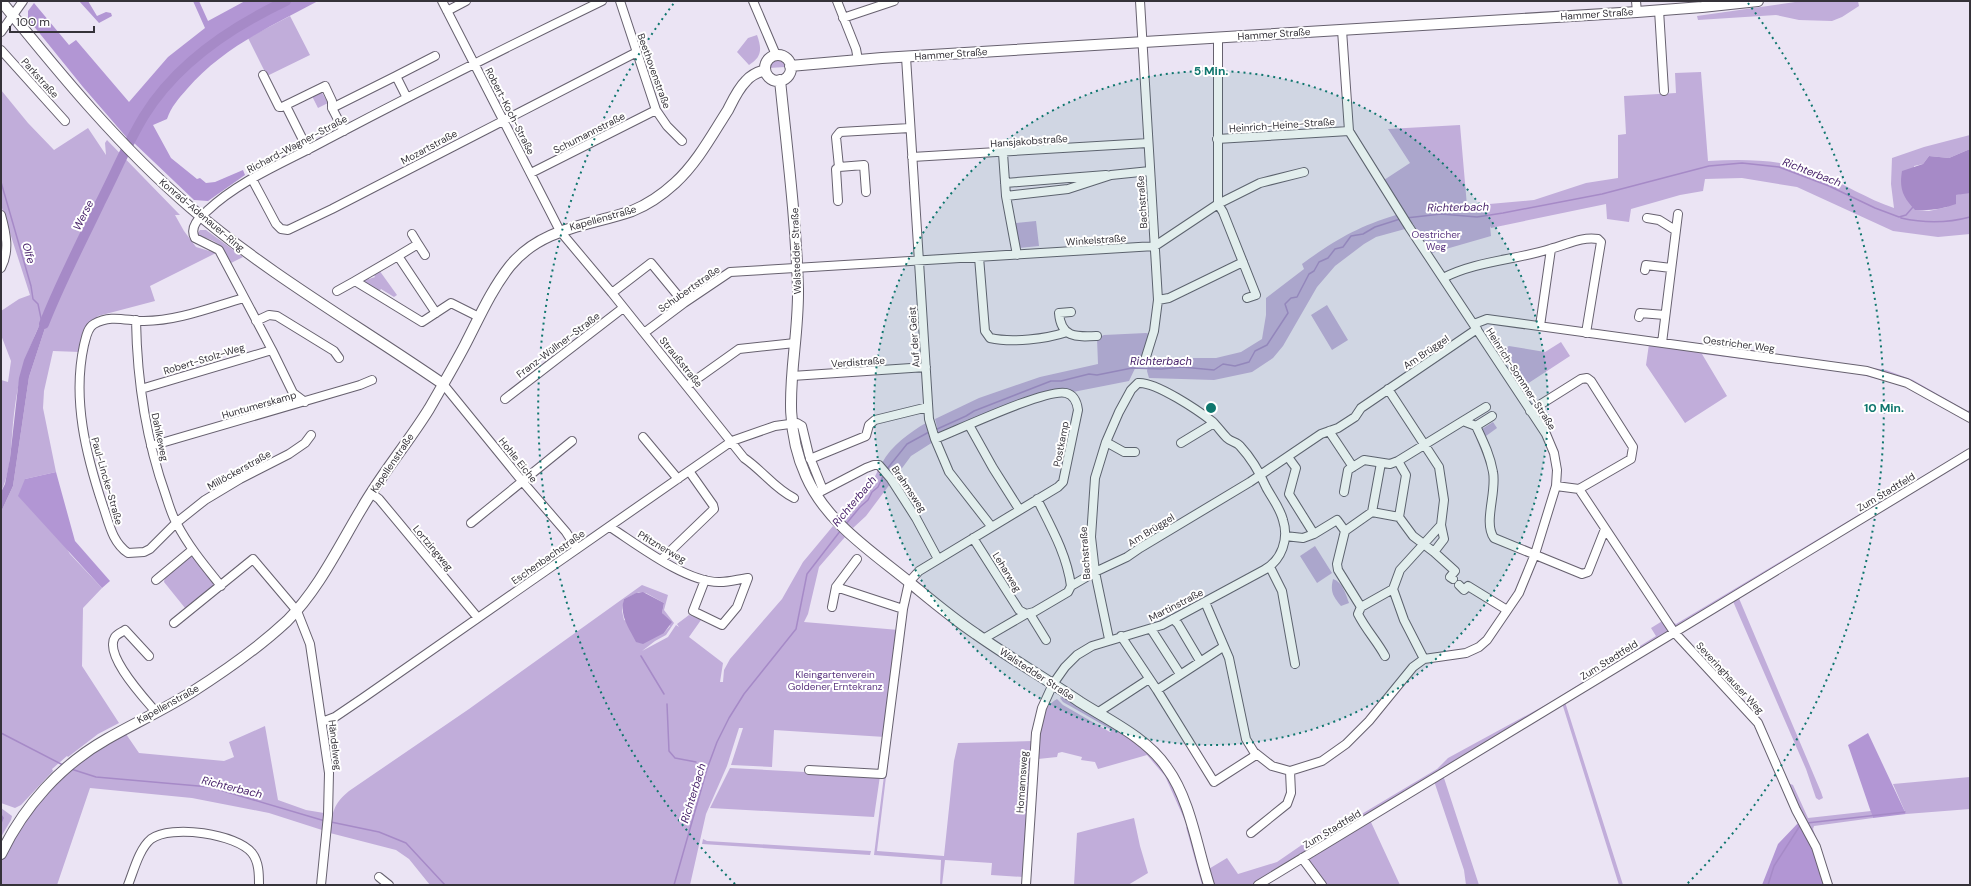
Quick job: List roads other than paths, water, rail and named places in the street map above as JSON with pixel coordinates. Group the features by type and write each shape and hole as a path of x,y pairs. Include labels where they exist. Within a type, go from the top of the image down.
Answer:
{"main road":[{"name":"Konrad-Adenauer-Ring","path":"1,1 62,77 118,140 202,216 246,251 443,384"},
{"name":"Hammer Straße","path":"790,66 858,60 1637,12 1758,1"},
{"path":"776,55 787,59 790,66 789,74 780,80 769,77 765,70 766,62 776,55"},
{"name":"Kapellenstraße","path":"1,854 13,830 31,805 63,771 105,740 191,693 238,661 271,636 297,611 319,581 371,493 427,412 500,280 518,258 534,245 560,231 632,211 666,191 678,180 698,155 748,78 765,70"},
{"name":"Walstedder Straße","path":"780,80 793,186 797,268 796,343 790,406 791,423 798,457 819,492 843,527 940,609 983,639 1148,747 1168,769 1183,801 1209,885"}],"street":[{"path":"1,32 23,1"},
{"name":"Robert-Koch-Straße","path":"442,1 560,231"},
{"path":"447,10 466,1"},
{"name":"Richard-Wagner-Straße","path":"202,216 216,204 252,179 474,63 602,1"},
{"name":"Beethovenstraße","path":"620,1 656,110 667,126 682,141"},
{"path":"753,1 776,55"},
{"path":"837,1 856,49 858,60"},
{"path":"844,18 894,1"},
{"name":"Bachstraße","path":"1140,1 1158,300 1154,331 1145,360"},
{"path":"1636,1 1637,12"},
{"path":"1659,10 1664,91"},
{"path":"1342,30 1349,131 1407,223 1476,326"},
{"path":"1218,38 1218,204 1223,212 1256,295 1248,298"},
{"name":"Parkstraße","path":"1,50 65,120"},
{"name":"Mozartstraße","path":"252,179 276,224 281,229 288,230 332,209 502,120 637,52"},
{"path":"332,108 435,56"},
{"name":"Auf der Geist","path":"906,57 928,407 931,425 949,472 991,526"},
{"path":"263,75 278,106 281,108 325,86 332,101 332,108 344,131"},
{"path":"396,76 407,98"},
{"path":"286,106 308,150"},
{"name":"Schumannstraße","path":"531,173 656,110"},
{"path":"838,201 836,137 840,132 910,128"},
{"name":"Heinrich-Heine-Straße","path":"1217,140 1349,131"},
{"name":"Hansjakobstraße","path":"912,157 1003,153 1148,143"},
{"path":"1003,153 1006,196 1017,255"},
{"path":"838,167 864,165 866,192"},
{"path":"1005,183 1150,171"},
{"name":"Winkelstraße","path":"797,268 919,262 1155,246 1218,204 1260,183 1304,172"},
{"path":"1006,196 1068,189 1110,175"},
{"path":"1662,344 1678,214"},
{"path":"1,215 6,232 7,249 1,268"},
{"path":"202,216 194,225 194,236 200,242 219,250 293,393 305,402"},
{"path":"1647,218 1659,220 1675,230"},
{"name":"Straußstraße","path":"560,231 732,441 744,458 759,468 784,493 794,498"},
{"path":"412,234 425,255"},
{"path":"1443,278 1458,270 1551,249 1569,242 1594,238 1598,239 1601,242 1586,333"},
{"path":"337,291 418,244"},
{"path":"1540,326 1551,249"},
{"path":"398,256 436,313"},
{"path":"979,257 985,331 990,338 1000,340 1054,336 1067,332"},
{"path":"1158,300 1169,298 1243,262"},
{"path":"612,293 651,263 684,303"},
{"path":"1646,265 1671,268"},
{"name":"Schubertstraße","path":"644,333 684,303 730,272 797,268"},
{"path":"355,281 422,322 451,303 479,317"},
{"path":"136,320 163,320 244,298"},
{"name":"Franz-Wüllner-Straße","path":"505,399 623,308"},
{"path":"1071,312 1059,313 1060,323 1067,332 1076,337 1097,336"},
{"path":"1640,312 1665,316"},
{"path":"256,321 269,315 277,316 334,351 339,358"},
{"name":"Paul-Lincke-Straße","path":"136,320 119,317 104,320 93,324 87,333 81,364 80,392 83,434 97,487 111,530 122,548 128,553 144,552 150,549 176,523"},
{"name":"Oestricher Weg","path":"1476,326 1487,319 1867,371 1907,383 1970,418"},
{"name":"Dahlkeweg","path":"136,320 137,354 141,389 151,446 176,523 192,550 220,586"},
{"name":"Am Brüggel","path":"983,639 1068,592 1071,586 1095,572 1127,557 1261,475 1321,434 1338,428 1355,417 1360,408 1476,326"},
{"name":"Heinrich-Sommer-Straße","path":"1424,659 1466,653 1479,647 1486,640 1519,593 1535,554 1556,486 1557,470 1554,453 1546,434 1476,326"},
{"path":"687,386 738,349 796,343"},
{"name":"Robert-Stolz-Weg","path":"141,389 272,350"},
{"name":"Verdistraße","path":"792,376 926,367"},
{"path":"1530,411 1581,379 1587,378 1591,381 1633,447 1631,458 1579,489 1556,486"},
{"name":"Huntumerskamp","path":"151,446 305,402 372,380"},
{"name":"Bachstraße","path":"1109,639 1095,572 1092,537 1095,478 1106,442 1119,412 1131,390 1140,383"},
{"name":"Martinstraße","path":"1053,684 1065,666 1077,655 1092,646 1109,639 1151,629 1270,567 1280,555 1286,536 1283,519 1261,475 1239,444 1229,440 1214,423 1186,403 1163,391 1140,383"},
{"name":"Hohle Eiche","path":"443,384 522,481 566,532 576,549"},
{"path":"1388,389 1439,467 1444,500 1441,525 1444,539 1434,552"},
{"path":"291,406 293,393"},
{"name":"Postkamp","path":"909,582 919,571 1019,509 1058,487 1066,476 1078,410 1073,397 1065,393 1059,393 1034,399 935,438"},
{"path":"810,459 866,436 869,425 875,420 928,407"},
{"path":"1344,492 1348,470 1364,460 1390,464 1398,461 1424,443 1435,440 1483,408 1489,418 1476,426"},
{"path":"1463,421 1476,426 1488,452 1494,474 1493,500 1489,526 1490,533 1494,538 1582,574 1588,572 1605,530"},
{"name":"Eschenbachstraße","path":"322,722 335,717 348,709 732,441 791,423"},
{"name":"Walstedder Straße","path":"791,423 797,423 802,426 819,492"},
{"path":"1181,443 1214,423"},
{"path":"969,425 1019,509"},
{"path":"1329,432 1353,467"},
{"name":"Millöckerstraße","path":"176,523 205,500 240,479 289,454 305,443 311,435"},
{"path":"643,437 678,479"},
{"path":"470,523 572,441"},
{"path":"1106,442 1124,452 1135,452"},
{"name":"Zum Stadtfeld","path":"1258,885 1970,453"},
{"path":"1288,457 1296,468 1289,494 1314,534"},
{"path":"1398,461 1406,475 1398,516"},
{"path":"1372,512 1381,463"},
{"name":"Brahmsweg","path":"819,492 874,465 882,467 916,518 938,559"},
{"path":"661,560 712,511 713,505 689,471"},
{"name":"Severinghauser Weg","path":"1579,489 1674,632 1758,723 1796,810 1816,846 1828,885"},
{"name":"Lortzingweg","path":"371,493 379,499 478,618"},
{"path":"1037,499 1056,537 1067,566 1071,586"},
{"path":"1361,607 1338,570 1337,564 1345,531 1372,512 1398,516 1413,536 1455,571 1450,577 1464,590 1468,586 1507,610"},
{"path":"1286,536 1303,538 1314,534 1337,520 1345,531"},
{"path":"1205,602 1223,648 1229,658 1246,739 1256,755 1272,766 1290,771 1313,765 1322,761 1346,744 1369,721 1413,667 1424,659 1404,620 1393,589 1400,570 1441,525"},
{"name":"Pfitznerweg","path":"610,527 661,560 705,580 720,582 748,578 737,607 722,624 692,610 705,580"},
{"name":"Leharweg","path":"973,538 1019,610 1028,614 1046,640"},
{"path":"156,580 192,550"},
{"name":"Händelweg","path":"220,586 253,559 297,611 310,644 329,772 328,815 321,885"},
{"path":"832,607 836,587 857,559"},
{"path":"1270,567 1282,591 1295,664"},
{"path":"810,770 882,774 903,609 909,582"},
{"path":"174,623 220,586"},
{"path":"836,587 903,609"},
{"path":"1385,656 1374,637 1369,634 1358,614 1361,607 1393,589"},
{"path":"1172,619 1178,624 1200,660"},
{"path":"1151,629 1180,674"},
{"path":"149,656 125,630 115,637 115,654 121,668 156,712"},
{"path":"1121,636 1157,690 1214,782 1256,755"},
{"path":"1157,690 1200,660 1223,648"},
{"path":"1097,713 1149,679"},
{"name":"Homannsweg","path":"1026,885 1036,733 1042,708 1053,684"},
{"path":"1251,833 1287,804 1291,793 1290,771"},
{"path":"128,885 147,843 157,836 174,831 212,836 235,841 247,847 255,856 258,865 259,885"},
{"path":"1302,858 1322,885"},
{"path":"379,877 389,885"}],"waterway":[{"name":"Werse","path":"44,324 64,278 127,148 144,116 157,97 188,64 206,49 225,35 265,11 286,1"},
{"name":"Richterbach","path":"1406,218 1441,214 1477,217 1503,213 1602,194 1709,166 1742,163 1779,167 1829,186 1875,208 1899,217 1906,215 1913,207"},
{"name":"Olfe","path":"1,182 31,286 33,299 38,304 42,323"},
{"path":"1901,218 1936,222 1970,217"},
{"name":"Richterbach","path":"935,430 974,411 1051,381 1061,381 1089,374 1097,375 1132,368 1161,369 1182,367 1214,370 1223,364 1235,366 1249,362 1255,351 1267,345 1288,313 1285,304 1291,298 1297,297 1309,274 1314,271 1319,262 1328,258 1335,249 1343,247 1351,236 1363,234 1375,227 1400,219"},
{"name":"Richterbach","path":"887,469 907,444 929,432"},
{"name":"Richterbach","path":"846,524 868,500 872,492 878,487 884,474"},
{"name":"Richterbach","path":"674,885 707,769 717,742 729,718 744,694 796,629 807,574 841,530"},
{"path":"641,656 664,694"},
{"path":"667,704 669,751 675,758 696,762"},
{"name":"Richterbach","path":"1,733 63,765"},
{"name":"Richterbach","path":"71,769 96,777 210,787 325,821"},
{"path":"1807,823 1905,812"},
{"path":"1,815 3,818 1,823"},
{"name":"Richterbach","path":"331,822 379,832 406,843 445,885"},
{"path":"1768,885 1774,866 1801,824"}],"park label":[{"name":"Kleingartenverein Goldener Erntekranz","path":"835,680"}]}
